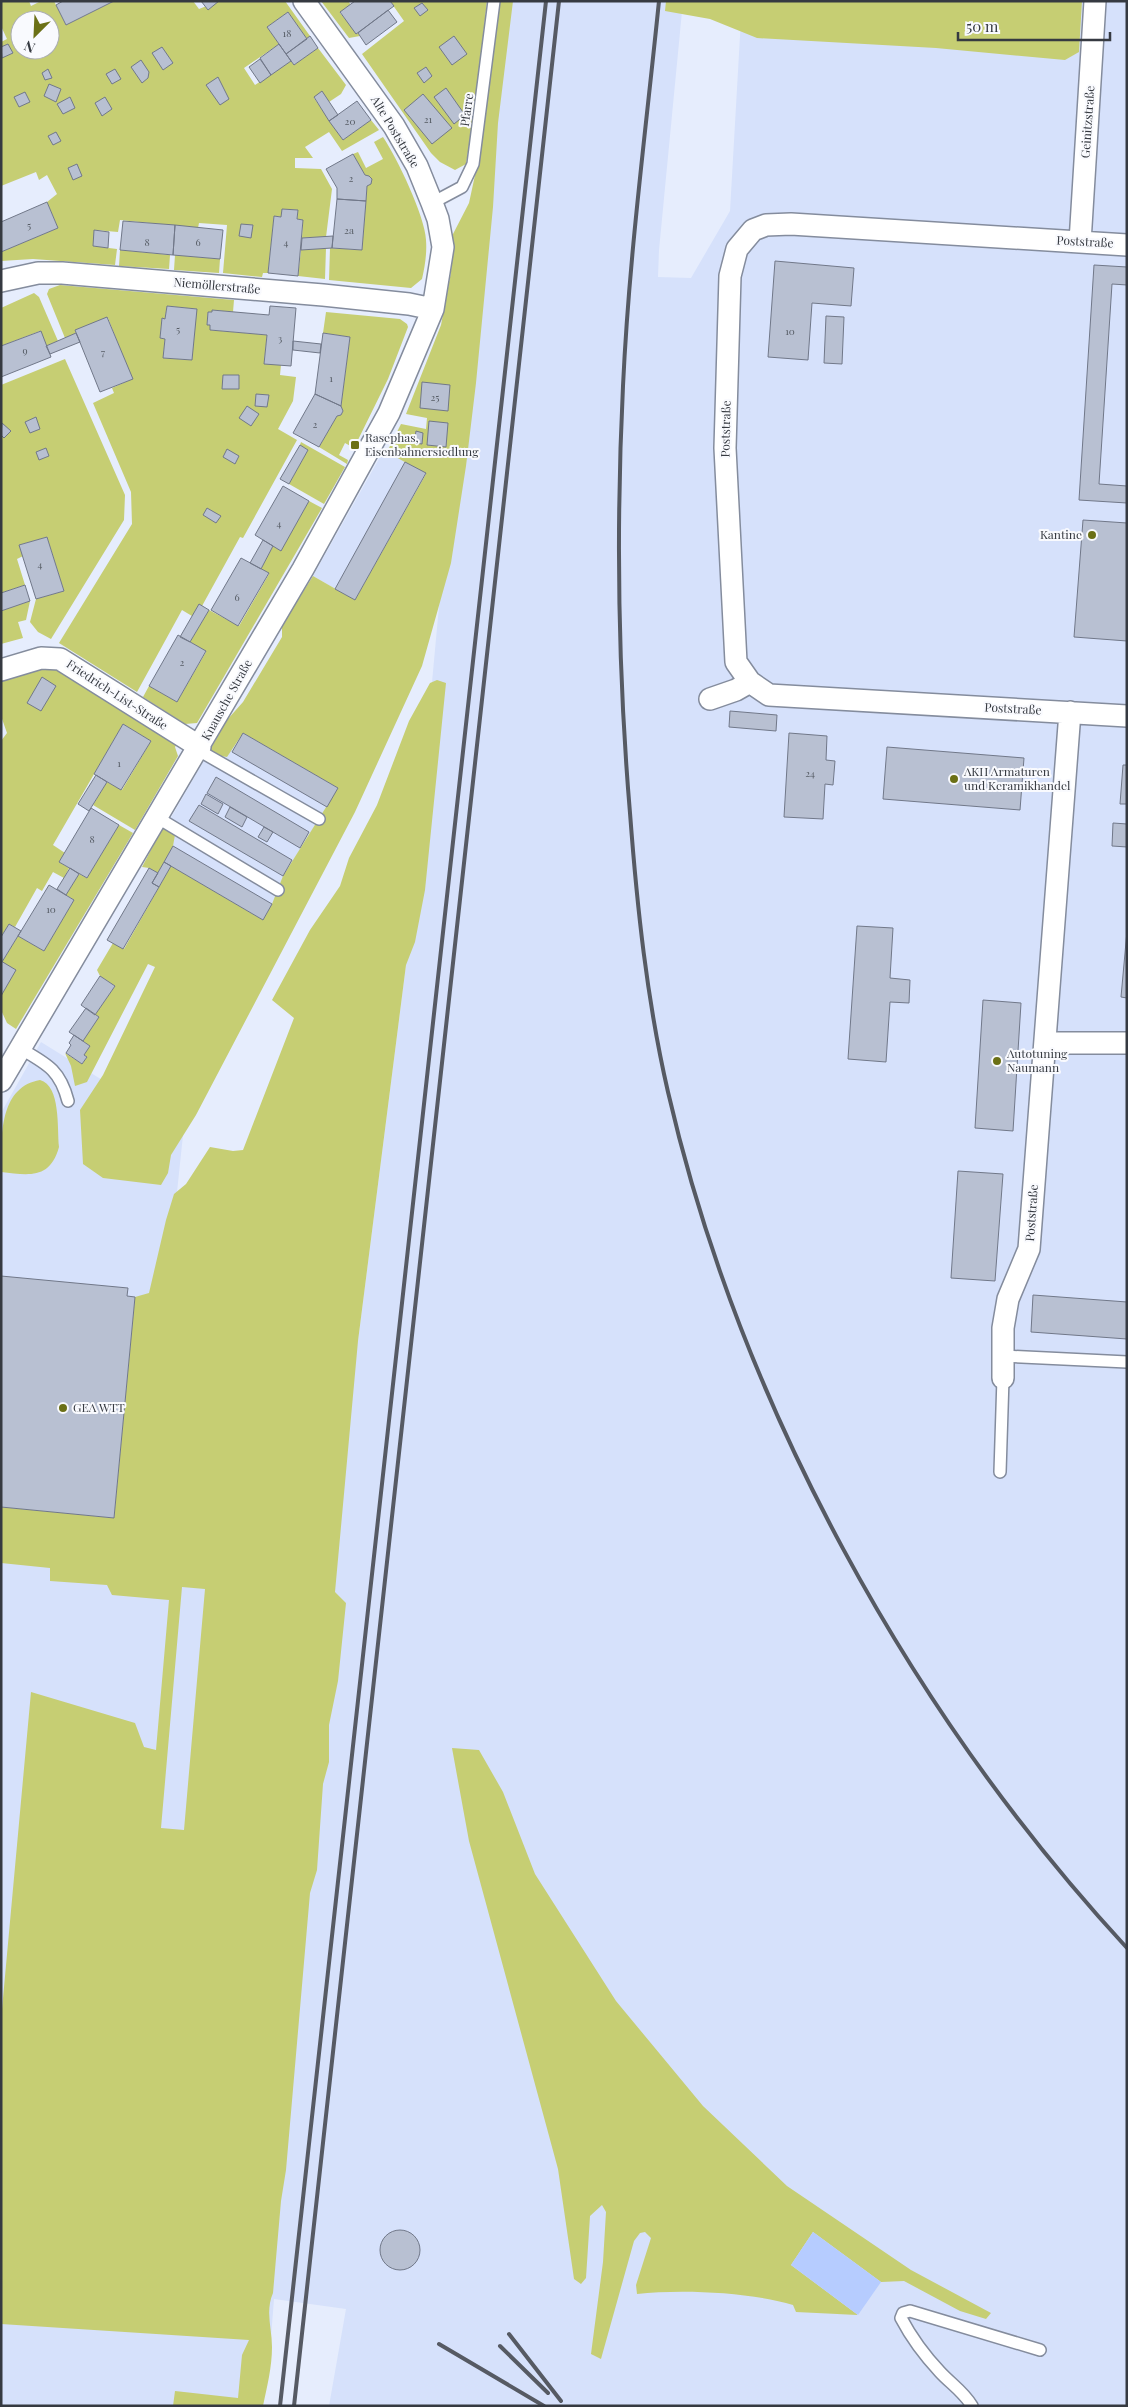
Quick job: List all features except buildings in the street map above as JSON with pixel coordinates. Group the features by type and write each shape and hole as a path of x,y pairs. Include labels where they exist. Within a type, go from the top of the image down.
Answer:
{"street":[{"name":"Alte Poststraße","path":"304,1 394,126 416,166 432,203 438,219 443,247 433,309"},
{"name":"Geinitzstraße","path":"1080,242 1095,1"},
{"name":"Poststraße","path":"1127,244 791,224 766,225 753,230 737,248 730,276 725,448 736,662 750,682 769,695 1127,716"},
{"name":"Niemöllerstraße","path":"1,280 38,273 62,273 323,294 409,304 433,309"},
{"name":"Knausche Straße","path":"1,1081 199,749 376,438 433,309"},
{"name":"Friedrich-List-Straße","path":"1,670 41,658 60,659 199,749"},
{"path":"710,700 736,690 750,682"},
{"name":"Poststraße","path":"1003,1378 1003,1328 1008,1299 1029,1249 1070,712"},
{"path":"1045,1044 1127,1043"}],"lane":[{"name":"Pfarre","path":"432,203 462,187 473,164 494,1"},
{"path":"199,749 319,819"},
{"path":"158,818 278,890"},
{"path":"21,1049 39,1060 60,1077 68,1101"},
{"path":"1003,1356 1127,1362"},
{"path":"1000,1472 1003,1378"},
{"path":"972,2406 968,2399 938,2370 923,2352 901,2318 903,2313 910,2312 1040,2350"}],"shaded area":[{"path":"509,1 683,1 658,277 691,278 730,211 742,1 1127,1 1127,2406 329,2406 346,2309 274,2299 269,2363 262,2406 1,2406 1,1113 41,1042 178,1127 183,1135 139,1553 358,1341 406,965 459,389"},
{"path":"384,450 426,473 355,600 313,576"},
{"path":"227,720 345,787 266,925 148,858"}],"green space":[{"path":"1,1 29,1 31,6 41,1 54,1 58,10 10,10 10,60 60,60 60,13 66,25 114,1 193,1 199,9 219,1 285,1 310,36 307,39 288,12 267,27 279,44 244,68 255,85 291,61 294,65 318,48 346,85 341,94 329,102 322,92 314,98 343,140 371,120 379,130 342,151 329,132 305,147 313,158 295,158 295,168 321,169 332,189 326,237 302,238 303,220 297,219 298,210 283,209 281,217 274,216 268,273 263,273 262,277 223,273 227,225 199,223 198,228 120,220 118,232 95,230 93,246 117,249 115,265 33,259 1,261 1,252 58,228 47,202 57,194 47,175 39,180 36,172 1,186 1,42 7,39 1,26"},
{"path":"321,1 348,1 351,5 340,13 360,36 349,38"},
{"path":"390,1 487,1 475,106 468,115 473,121 466,164 455,170 440,162 431,153 362,54 404,21"},
{"path":"498,1 513,1 498,123 493,207 476,383 466,466 451,563 422,666 355,812 196,1115 171,1155 168,1173 161,1185 103,1178 83,1164 80,1110 103,1075 155,967 148,964 87,1082 75,1086 71,1066 65,1053 82,1064 87,1057 84,1055 90,1046 83,1041 99,1017 95,1015 115,986 100,976 97,970 113,943 124,949 171,866 263,920 272,904 283,876 338,788 243,733 227,757 210,750 227,720 243,702 282,637 282,625 313,576 355,600 426,474 387,452 401,424 426,429 427,418 406,414 441,325 451,272 453,234 469,203 480,152"},
{"path":"666,1 1082,1 1079,52 1065,60 936,48 757,38 710,19 665,11"},
{"path":"383,137 416,202 426,240 422,279 411,288 329,280 330,248 362,250 367,186 372,179 365,175 353,154 358,152 366,168 383,159 374,142"},
{"path":"326,248 325,279 298,276 301,250"},
{"path":"120,250 170,255 169,269 119,266"},
{"path":"175,255 220,259 219,273 174,270"},
{"path":"60,285 234,300 233,312 212,310 212,312 208,312 207,324 210,325 210,330 267,335 264,363 281,365 280,375 296,377 293,401 278,429 297,440 243,538 240,537 202,606 192,616 182,610 137,692 59,643 132,524 131,492 93,403 114,393 112,388 132,379 108,318 75,330 76,333 65,338 47,294 49,289","holes":["167,306 196,309 192,360 163,358 165,339 160,338 162,319 165,319"]},
{"path":"34,293 39,297 58,341 46,346 40,331 1,346 1,308"},
{"path":"326,312 400,319 408,327 388,379 354,448 345,443 339,455 348,460 347,464 319,447 337,416 341,415 343,411 341,406 350,337 323,333"},
{"path":"65,359 125,495 124,520 51,639 38,632 30,622 36,599 64,591 47,537 19,545 23,556 17,559 25,585 1,593 1,385"},
{"path":"301,442 345,467 324,504 289,484 308,450 300,445"},
{"path":"309,501 322,508 197,723 185,724 143,697 149,686 177,702 206,652 190,642 209,610 239,626 269,574 261,569 273,546 281,550"},
{"path":"30,601 26,620 18,622 23,638 1,644 1,611"},
{"path":"54,665 177,744 175,747 178,756 135,830 93,805 107,782 122,790 151,741 123,724 53,845 65,853 59,862 69,868 64,878 53,872 42,891 37,888 15,927 9,924 2,935 1,741 7,733 1,716 1,681"},
{"path":"437,680 446,683 425,890 415,942 406,965 358,1341 335,1592 346,1603 338,1681 329,1725 329,1762 323,1784 317,1870 310,1893 286,2170 281,2201 273,2293 269,2307 272,2347 270,2369 263,2406 173,2406 175,2391 238,2398 242,2355 249,2340 1,2324 1,2020 31,1692 135,1723 144,1747 156,1750 169,1600 112,1595 107,1585 50,1581 50,1568 1,1563 1,1507 114,1518 135,1297 149,1293 174,1194 186,1184 210,1147 233,1151 243,1150 294,1018 272,1000 310,930 340,886 349,858 377,805 409,721 430,683","holes":["182,1587 205,1589 184,1830 161,1828"]},
{"path":"119,825 133,833 16,1029 7,1023 1,1010 2,962 18,936 44,951 74,900 66,895 79,874 87,878"},
{"path":"163,827 175,835 173,846 158,873 149,868 142,867"},
{"path":"40,1080 52,1090 57,1109 59,1147 55,1158 44,1170 37,1173 1,1172 1,1143 10,1102 17,1092 27,1084"},
{"path":"452,1748 479,1750 503,1792 535,1874 616,2001 703,2106 787,2186 911,2270 991,2313 986,2319 960,2311 904,2281 881,2282 813,2232 791,2265 858,2315 796,2312 793,2305 737,2294 674,2292 637,2294 636,2285 651,2238 645,2232 640,2233 634,2241 601,2359 591,2354 603,2262 606,2212 602,2205 590,2216 586,2278 581,2284 574,2279 558,2169 469,1841"}],"water":[{"path":"813,2232 881,2282 858,2315 791,2265"}],"railway":[{"path":"280,2406 546,1"},
{"path":"294,2406 559,1"},
{"path":"659,1 626,338 619,493 619,600 626,760 636,883 654,1023 668,1092 699,1209 740,1324 788,1438 843,1549 905,1656 974,1759 1048,1857 1127,1948"},
{"path":"509,2334 561,2401"},
{"path":"439,2344 544,2406"},
{"path":"500,2346 548,2393"}],"place":[{"name":"Rasephas, Eisenbahnersiedlung","path":"355,445"},
{"name":"Kantine","path":"1092,535"},
{"name":"AKH Armaturen und Keramikhandel","path":"954,779"},
{"name":"Autotuning Naumann","path":"997,1061"},
{"name":"GEA WTT","path":"63,1408"}]}
